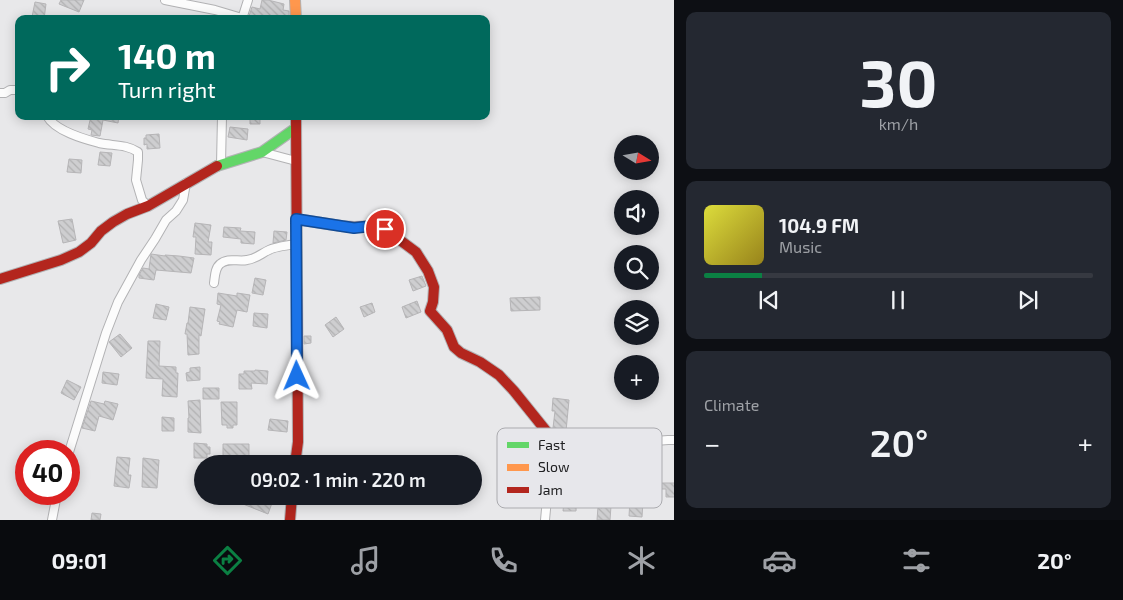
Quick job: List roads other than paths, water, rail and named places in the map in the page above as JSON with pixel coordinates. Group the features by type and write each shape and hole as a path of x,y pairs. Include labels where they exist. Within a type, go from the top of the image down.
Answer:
{"street":[{"path":"164,0 232,15"},
{"path":"243,15 248,0"},
{"path":"295,0 296,15"},
{"path":"0,93 15,90"},
{"path":"50,120 53,124 73,134 99,143 131,148 138,152 136,180 142,200 148,206"},
{"path":"221,164 222,120"},
{"path":"296,120 297,455"},
{"path":"0,279 61,260 79,252 113,222 148,206 221,164 262,152 296,128"},
{"path":"262,152 296,161"},
{"path":"73,440 106,333 118,302 166,220 176,211 183,200 186,183"},
{"path":"296,219 354,228 372,226 385,229 416,252 428,271 434,287 430,311 447,330 454,347 499,375 544,428"},
{"path":"214,282 217,268 221,263 228,260 246,261 271,248 296,244"},
{"path":"52,520 55,505"},
{"path":"290,520 291,505"}]}
